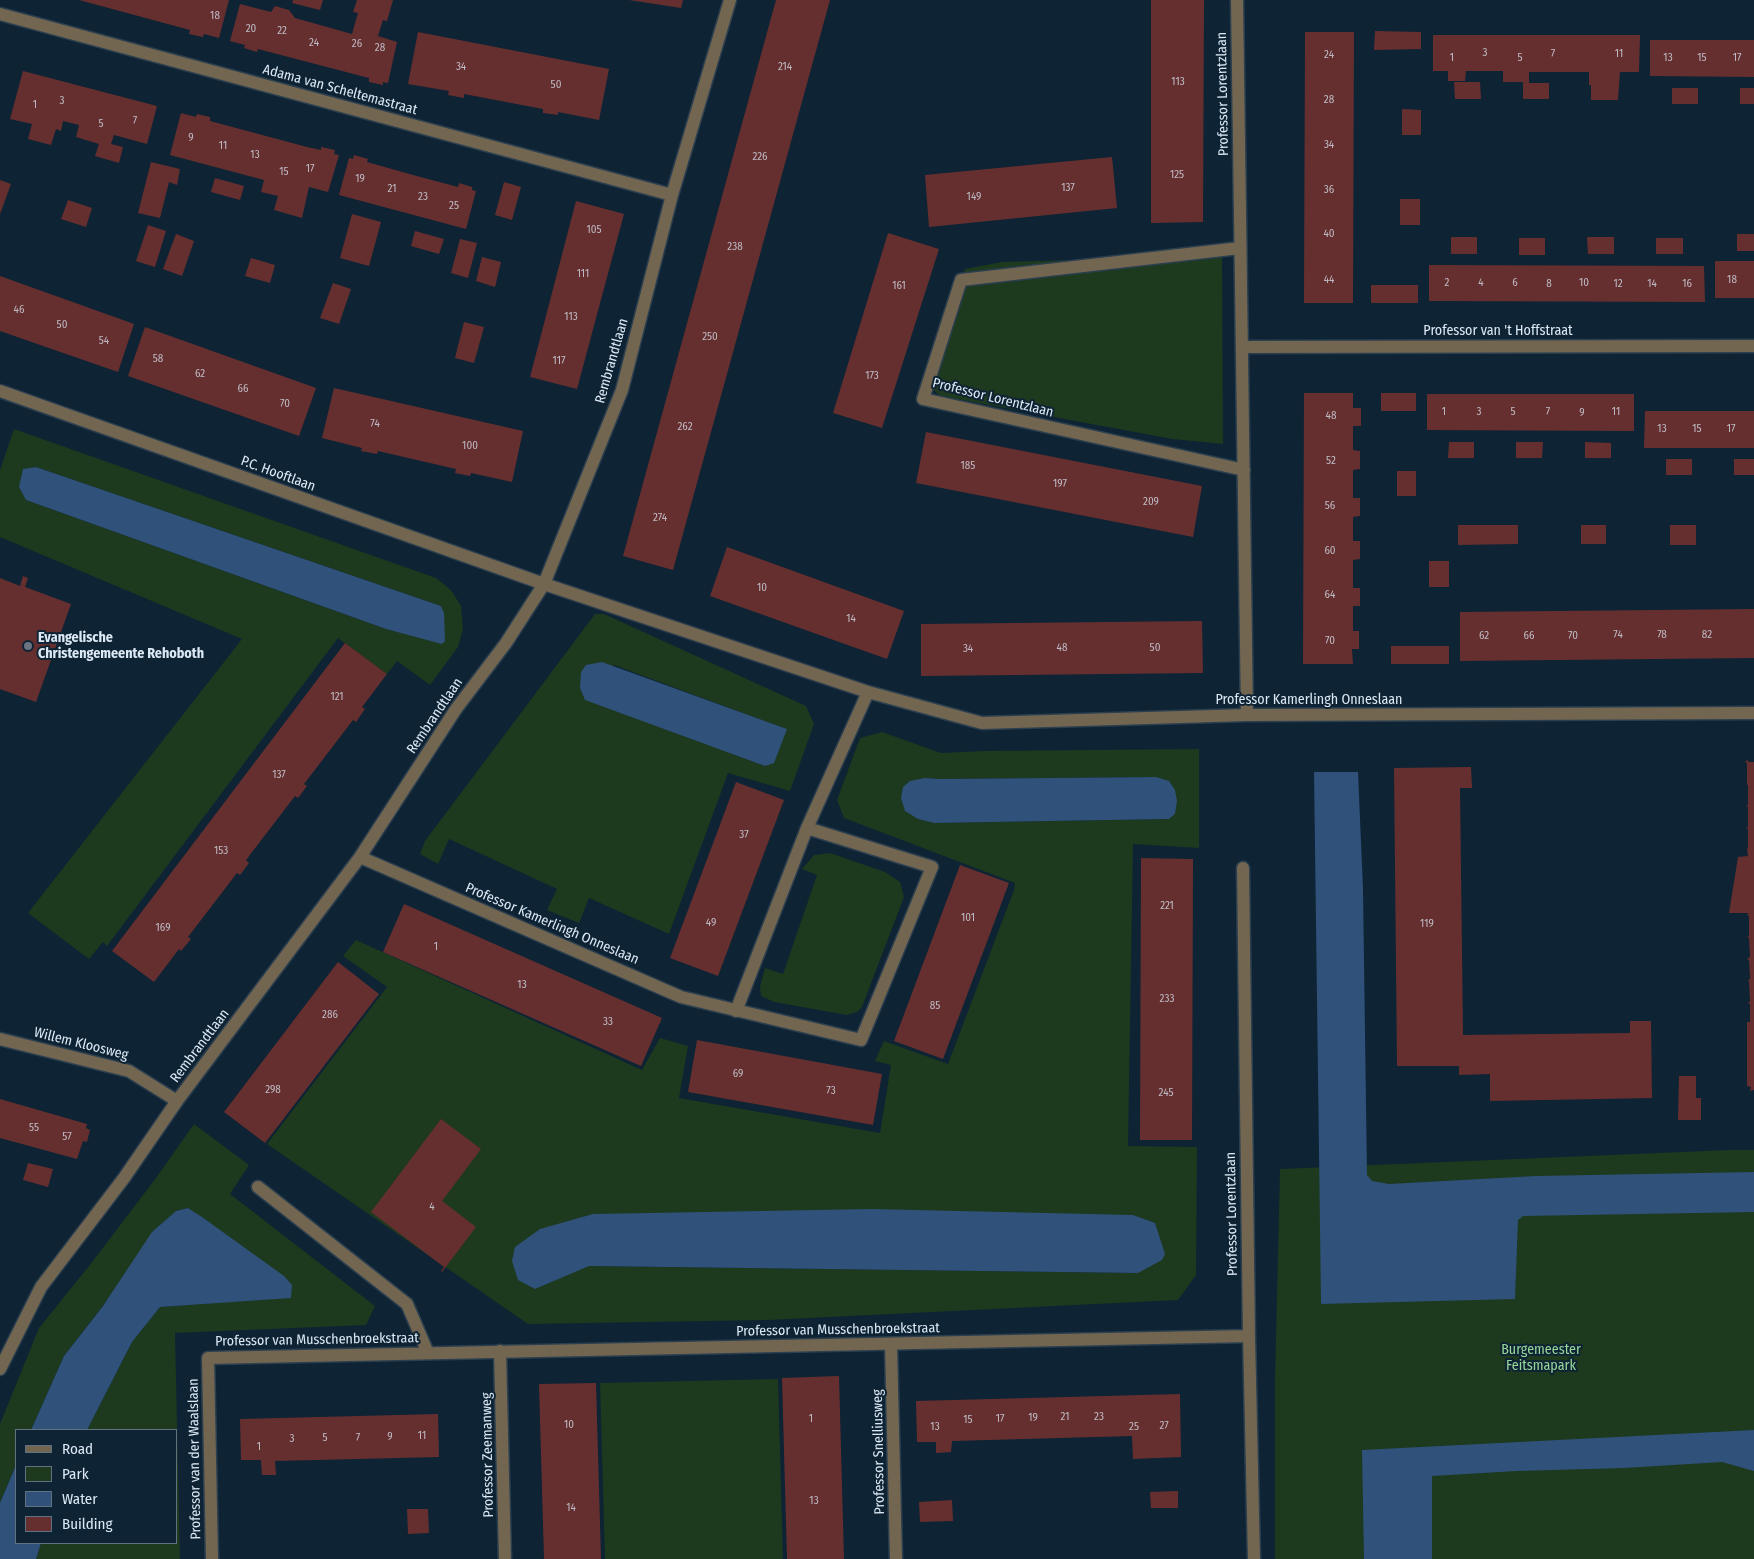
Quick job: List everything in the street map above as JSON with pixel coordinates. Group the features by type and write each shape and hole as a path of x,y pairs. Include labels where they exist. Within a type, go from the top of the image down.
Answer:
{"street":[{"name":"Rembrandtlaan","path":"0,1369 41,1287 124,1178 177,1101 360,857 456,709 506,643 544,584 622,390 672,195 730,0"},
{"name":"Professor Lorentzlaan","path":"1237,0 1247,715"},
{"name":"Adama van Scheltemastraat","path":"0,14 672,195"},
{"name":"Professor Lorentzlaan","path":"1240,248 961,280 923,399 1244,470"},
{"name":"Professor van 't Hoffstraat","path":"1242,347 1754,346"},
{"name":"P.C. Hooftlaan","path":"0,392 544,584"},
{"name":"Professor Kamerlingh Onneslaan","path":"544,584 868,692 982,722 1247,715 1754,714"},
{"path":"736,1011 807,828 868,692"},
{"name":"Professor Kamerlingh Onneslaan","path":"360,857 681,997 861,1040 932,867 807,828"},
{"name":"Professor Lorentzlaan","path":"1243,868 1254,1559"},
{"name":"Willem Kloosweg","path":"0,1039 129,1071 177,1101"},
{"name":"Professor van Musschenbroekstraat","path":"258,1187 407,1304 428,1353"},
{"name":"Professor van Musschenbroekstraat","path":"208,1358 1249,1336"},
{"name":"Professor Snelliusweg","path":"891,1344 896,1559"},
{"name":"Professor Zeemanweg","path":"500,1351 505,1559"},
{"name":"Professor van der Waalslaan","path":"208,1358 212,1559"}],"green space":[{"path":"1222,256 1223,444 1172,439 941,396 933,390 930,379 965,269 1002,262"},
{"path":"14,429 436,578 451,590 461,606 463,629 458,647 430,685 397,661 387,674 338,638 107,946 103,942 89,959 28,913 242,639 0,537 0,470","holes":["36,467 441,606 442,643 386,629 26,500 23,470"]},
{"path":"595,614 604,614 806,706 814,724 790,791 728,773 669,934 589,898 579,923 547,910 557,889 449,839 438,864 420,854 425,841","holes":["614,665 786,729 765,766 585,699 580,688"]},
{"path":"882,732 941,753 1199,749 1199,848 1133,844 1128,1146 1197,1147 1196,1275 1178,1300 768,1320 528,1324 267,1144 387,987 343,956 356,940 642,1070 660,1038 688,1046 679,1098 880,1133 891,1065 875,1061 884,1041 948,1064 1015,883 844,818 837,800 860,738","holes":["1156,777 1175,814 1169,819 935,823 918,819 925,778","1155,1223 1138,1273 589,1266"]},
{"path":"830,853 885,872 900,882 904,897 862,1007 857,1012 847,1015 774,1002 761,996 760,986 765,968 783,974 817,875 802,869 814,855"},
{"path":"194,1124 249,1165 230,1194 375,1306 366,1325 175,1333 177,1429 88,1429 132,1342 160,1307 291,1297 271,1268 253,1254 188,1208 176,1211 64,1356 31,1429 15,1429 15,1467 0,1503 0,1424 39,1328 156,1178"},
{"name":"Burgemeester Feitsmapark","path":"1754,1150 1754,1559 1275,1559 1275,1379 1280,1169"},
{"path":"778,1379 783,1559 605,1559 600,1383"},
{"path":"178,1469 180,1559 36,1559 41,1544 178,1544"}],"water":[{"path":"36,467 441,606 444,613 445,641 442,644 386,629 26,500 19,487 23,469"},
{"path":"602,662 787,729 774,763 765,766 585,700 580,688 581,672 586,665"},
{"path":"1314,772 1358,772 1363,889 1367,1175 1372,1181 1389,1184 1536,1176 1754,1172 1754,1212 1523,1216 1518,1220 1515,1299 1321,1304"},
{"path":"1156,777 1169,781 1175,790 1177,801 1175,814 1169,819 934,823 918,819 905,811 901,798 903,787 910,781 925,778"},
{"path":"188,1208 284,1276 292,1285 291,1298 160,1307 132,1342 88,1429 31,1429 64,1356 103,1306 152,1232 176,1211"},
{"path":"872,1209 1133,1215 1155,1223 1165,1254 1162,1260 1138,1273 589,1266 535,1289 518,1280 512,1261 515,1247 540,1229 593,1214"},
{"path":"1754,1430 1754,1471 1722,1462 1432,1476 1432,1559 1364,1559 1362,1450"},
{"path":"15,1467 15,1544 41,1544 36,1559 0,1559 0,1503"}],"building":[{"path":"79,0 229,0 219,38 204,34 203,37 189,34 190,30"},
{"path":"293,0 323,0 320,10 292,3"},
{"path":"357,0 393,0 387,21 383,20 378,36 397,42 388,83 383,82 383,85 369,82 369,78 258,49 257,52 244,48 245,45 230,41 240,4 271,12 275,6 289,10 295,18 352,34 358,13 353,12"},
{"path":"629,0 683,0 681,8"},
{"path":"776,0 830,0 673,570 623,556"},
{"path":"1151,0 1204,0 1203,222 1151,223"},
{"path":"1375,31 1421,32 1421,49 1374,50"},
{"path":"418,32 609,69 599,120 558,112 558,115 543,113 543,109 464,94 464,98 448,95 449,91 408,84"},
{"path":"1305,32 1354,32 1353,303 1304,303"},
{"path":"1433,35 1640,35 1639,72 1620,72 1618,100 1591,100 1589,72 1529,72 1529,83 1549,83 1549,99 1523,99 1523,82 1503,82 1503,71 1466,71 1465,81 1448,81 1448,71 1433,71"},
{"path":"1650,40 1754,40 1754,77 1650,76"},
{"path":"23,71 157,106 147,144 114,135 111,144 123,147 119,163 95,156 99,144 76,137 79,125 63,121 61,131 56,129 51,145 28,139 32,124 10,119"},
{"path":"1454,82 1480,82 1481,99 1455,99"},
{"path":"1672,88 1698,88 1698,104 1672,104"},
{"path":"1740,88 1754,88 1754,104 1740,104"},
{"path":"1402,109 1421,110 1421,135 1402,135"},
{"path":"181,113 196,117 197,114 210,117 210,121 307,147 335,150 334,154 339,155 328,192 309,187 302,218 274,210 278,196 261,192 264,180 170,155"},
{"path":"354,155 368,159 367,162 413,175 458,187 459,183 472,187 472,190 476,191 466,229 339,195 349,158 353,159"},
{"path":"1112,157 1117,208 929,227 925,175"},
{"path":"151,162 180,169 177,185 169,182 160,218 138,213"},
{"path":"215,178 244,186 240,200 211,192"},
{"path":"0,180 11,184 0,214"},
{"path":"504,182 521,187 512,220 495,215"},
{"path":"1400,199 1420,199 1420,225 1400,225"},
{"path":"68,200 92,208 86,227 61,219"},
{"path":"576,201 624,214 577,389 530,377"},
{"path":"352,214 381,222 369,266 340,258"},
{"path":"148,225 166,231 155,267 136,261"},
{"path":"415,231 444,239 439,254 411,246"},
{"path":"888,233 939,249 882,428 833,413"},
{"path":"176,234 194,241 182,276 163,269"},
{"path":"1737,234 1754,234 1754,251 1737,251"},
{"path":"1451,237 1477,237 1477,254 1451,254"},
{"path":"1587,237 1614,237 1614,254 1588,254"},
{"path":"1519,238 1545,238 1545,255 1519,255"},
{"path":"1656,238 1683,238 1683,254 1656,254"},
{"path":"460,239 477,243 468,278 451,273"},
{"path":"482,257 501,262 495,287 476,281"},
{"path":"251,258 275,265 270,283 245,276"},
{"path":"1715,261 1754,261 1754,298 1715,298"},
{"path":"1429,265 1704,266 1705,302 1429,301"},
{"path":"0,276 134,324 118,372 0,331"},
{"path":"333,283 351,289 339,324 320,318"},
{"path":"1371,285 1418,285 1418,303 1371,303"},
{"path":"464,322 484,327 474,363 455,358"},
{"path":"145,327 316,388 299,436 128,376"},
{"path":"334,388 523,431 512,482 471,473 470,476 455,473 456,469 378,451 377,454 361,451 362,448 322,438"},
{"path":"1304,393 1353,393 1353,408 1361,408 1361,426 1353,426 1353,450 1360,451 1360,469 1353,470 1353,498 1360,498 1360,516 1353,517 1353,541 1360,541 1360,559 1353,560 1353,588 1360,588 1360,606 1353,606 1353,631 1359,631 1359,649 1352,649 1353,664 1303,664"},
{"path":"1381,393 1416,393 1416,411 1381,411"},
{"path":"1427,394 1634,394 1634,431 1427,430"},
{"path":"1645,411 1754,411 1754,448 1644,448"},
{"path":"926,432 1202,486 1193,537 916,483"},
{"path":"1449,442 1474,442 1474,458 1448,458"},
{"path":"1516,442 1543,442 1542,458 1516,458"},
{"path":"1585,442 1611,443 1611,458 1585,458"},
{"path":"1666,459 1692,459 1692,475 1666,475"},
{"path":"1734,459 1754,459 1754,475 1734,475"},
{"path":"1397,471 1416,471 1416,496 1397,496"},
{"path":"1458,525 1518,525 1518,544 1458,545"},
{"path":"1581,525 1606,525 1606,544 1581,544"},
{"path":"1670,525 1696,525 1696,545 1670,545"},
{"path":"727,547 904,611 887,659 710,596"},
{"path":"1429,561 1449,561 1449,587 1429,587"},
{"name":"Evangelische Christengemeente Rehoboth","path":"23,576 28,578 25,587 71,604 36,702 0,689 0,578 20,586"},
{"path":"1754,609 1754,658 1460,661 1460,612"},
{"path":"1202,621 1203,673 921,676 921,624"},
{"path":"345,643 387,674 362,707 365,709 356,722 353,720 304,784 307,786 298,798 295,796 246,860 249,863 240,875 237,873 188,937 191,939 181,951 179,949 154,982 112,951"},
{"path":"1391,646 1449,646 1449,664 1391,664"},
{"path":"1747,760 1754,762 1754,1090 1750,1091 1751,1087 1747,1086 1747,1022 1750,1022 1748,980 1750,979 1749,960 1747,959 1750,957 1749,938 1747,937 1749,936 1749,916 1747,915 1749,913 1729,913 1738,857 1748,856 1748,829 1746,828 1748,827 1748,807 1746,806 1748,805 1748,785 1746,784 1747,763 1745,762"},
{"path":"1471,767 1472,788 1460,788 1463,1035 1630,1033 1630,1021 1651,1021 1652,1098 1490,1101 1490,1074 1459,1075 1459,1066 1397,1066 1394,768"},
{"path":"736,782 784,800 718,976 670,958"},
{"path":"1141,858 1193,859 1192,1140 1140,1140"},
{"path":"960,865 1009,883 943,1059 894,1041"},
{"path":"404,904 662,1018 641,1066 383,952"},
{"path":"338,962 379,994 265,1143 224,1112"},
{"path":"697,1040 882,1074 873,1125 688,1092"},
{"path":"1679,1076 1696,1076 1696,1098 1701,1098 1701,1120 1678,1120"},
{"path":"0,1099 87,1124 86,1128 90,1130 87,1142 83,1141 77,1159 0,1138"},
{"path":"441,1119 481,1149 442,1201 476,1227 442,1272 444,1267 371,1212"},
{"path":"28,1163 53,1169 48,1187 23,1180"},
{"path":"839,1376 844,1559 787,1559 782,1378"},
{"path":"596,1383 601,1559 544,1559 539,1384"},
{"path":"1180,1394 1181,1457 1133,1459 1132,1436 952,1441 951,1452 936,1453 936,1442 917,1442 916,1401"},
{"path":"438,1414 439,1457 275,1461 276,1475 262,1475 261,1460 241,1460 240,1419"},
{"path":"1178,1491 1178,1508 1151,1508 1150,1492"},
{"path":"952,1500 953,1521 920,1522 919,1502"},
{"path":"407,1509 428,1509 429,1533 408,1534"}],"place":[{"name":"Evangelische Christengemeente Rehoboth","path":"28,646"}]}
